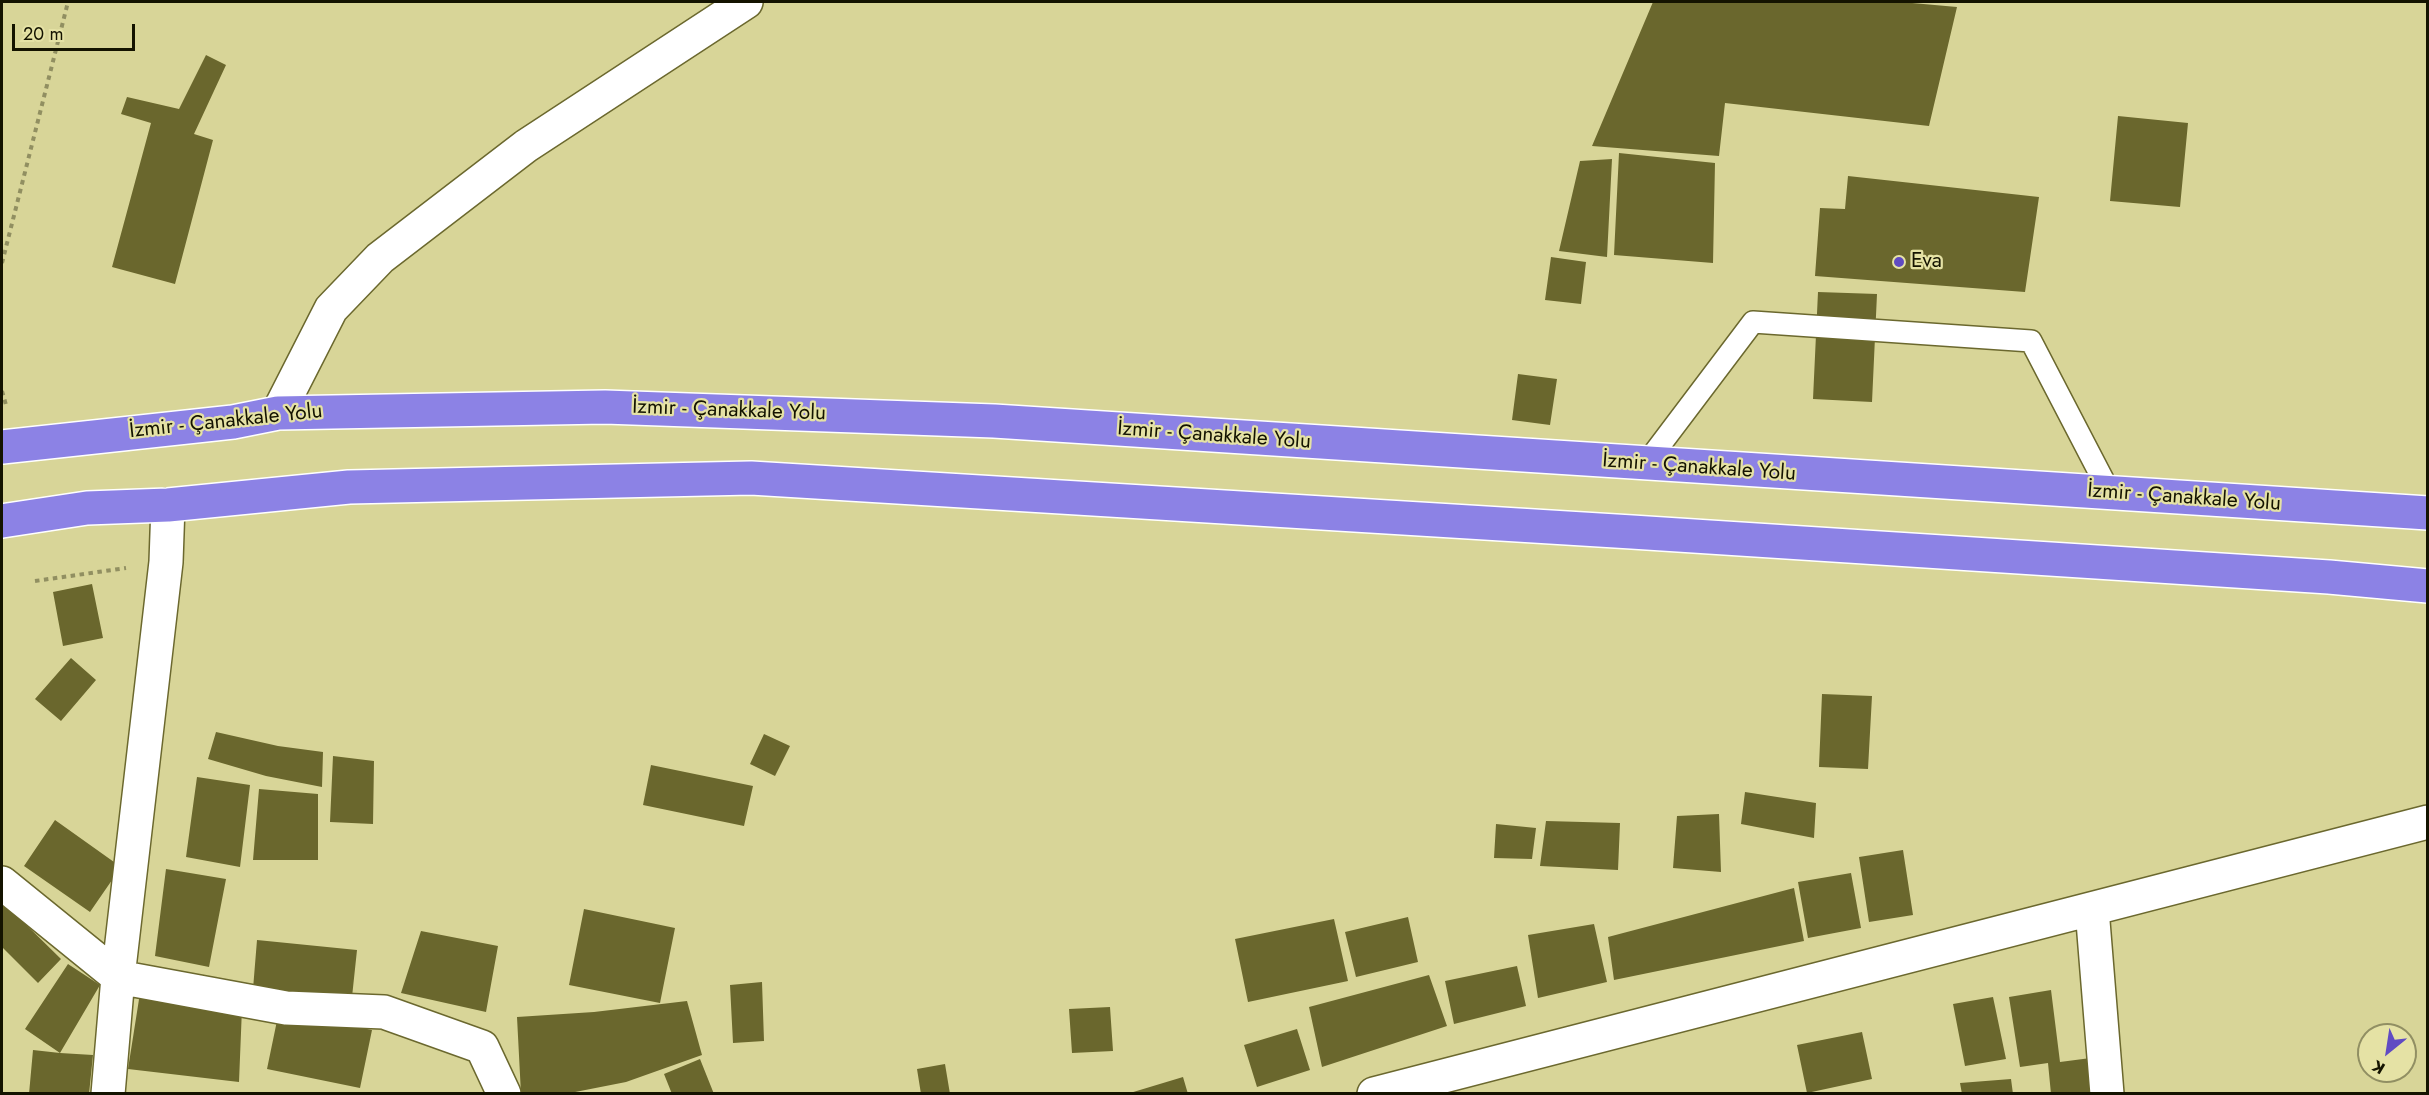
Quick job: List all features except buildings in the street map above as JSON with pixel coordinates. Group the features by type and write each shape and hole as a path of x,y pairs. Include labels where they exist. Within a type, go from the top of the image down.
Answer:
{"highway":[{"name":"İzmir - Çanakkale Yolu","path":"2,447 233,422 278,413 604,407 994,421 1645,465 2427,513"},
{"path":"2,521 87,508 168,505 350,487 751,478 1679,535 2329,577 2427,586"}],"street":[{"path":"278,413 331,309 380,258 526,146 746,2"},
{"path":"108,1094 118,977 166,562 168,505"},
{"path":"1374,1094 2427,822"},
{"path":"2,883 118,977 286,1008 384,1012 482,1047 504,1094"},
{"path":"2092,909 2107,1094"}],"lane":[{"path":"1645,465 1752,322 2031,340 2110,493"}],"path":[{"path":"2,264 68,2"},
{"path":"2,391 6,405"},
{"path":"35,581 166,562"}],"place":[{"name":"Eva","path":"1899,262"}]}
